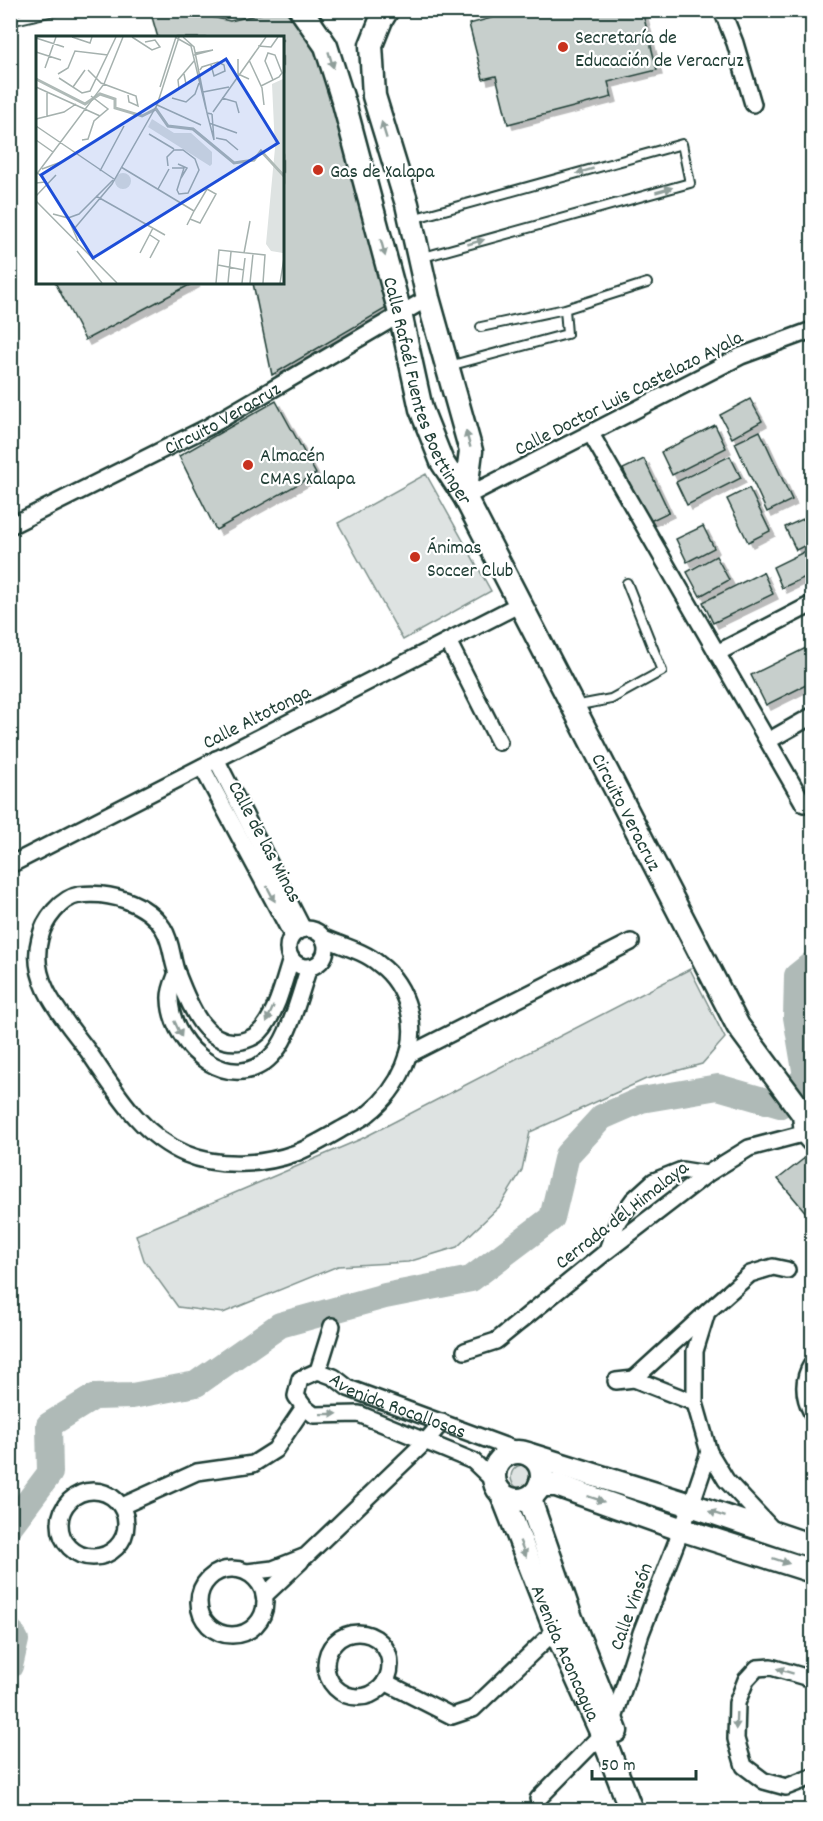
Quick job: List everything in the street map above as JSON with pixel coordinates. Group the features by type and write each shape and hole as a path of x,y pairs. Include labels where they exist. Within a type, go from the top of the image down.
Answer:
{"street":[{"name":"Calle Rafaél Fuentes Boettinger","path":"301,10 326,46 344,103 400,313 421,409 442,462 465,497"},
{"name":"Calle Rafaél Fuentes Boettinger","path":"387,10 371,45 374,96 411,219 428,298 471,451 465,497"},
{"path":"722,10 735,43 753,104"},
{"path":"344,103 374,96"},
{"name":"Circuito Veracruz","path":"10,526 208,427 428,298"},
{"name":"Calle Doctor Luis Castelazo Ayala","path":"465,497 741,356 813,330"},
{"path":"591,434 804,804"},
{"name":"Circuito Veracruz","path":"465,497 738,1026 808,1123"},
{"name":"Calle Altotonga","path":"10,865 520,604"},
{"path":"717,653 813,604"},
{"path":"447,641 499,742"},
{"path":"768,741 813,716"},
{"name":"Calle de las Minas","path":"216,759 232,807"},
{"name":"Calle de las Minas","path":"202,767 232,807 298,932"},
{"path":"291,959 271,1016 264,1028 251,1039 238,1042 224,1041 212,1035 200,1023 177,973 173,949 162,927 142,908 116,896 92,893 71,896 53,912 40,936 36,962 44,989 132,1113 159,1139 187,1155 218,1163 256,1162 295,1153 368,1114 388,1096 401,1074 408,1055 412,1022 405,995 391,975 367,956 348,948 324,946"},
{"path":"315,930 324,946 319,962 309,967 296,964 291,959 287,947 298,932 315,930"},
{"path":"408,1055 631,942"},
{"path":"177,973 169,997 180,1035 203,1060 220,1068 237,1071 257,1067 275,1052 286,1033 309,967"},
{"name":"Cerrada del Himalaya","path":"465,1352 496,1341 606,1251 707,1174 749,1148 808,1123"},
{"path":"606,1251 618,1221 633,1200 654,1181 681,1170 707,1174"},
{"path":"634,1378 750,1274 773,1267 787,1270"},
{"path":"707,1312 695,1351 695,1403 709,1452 726,1480 776,1533"},
{"path":"318,1371 332,1326"},
{"path":"813,1364 804,1380 808,1404 813,1413"},
{"name":"Avenida Rocallosas","path":"499,1488 473,1461 360,1414 314,1415 296,1396 300,1379 318,1371 334,1377 348,1388 525,1454 691,1505 813,1546"},
{"path":"616,1381 634,1378 695,1403"},
{"path":"122,1506 197,1472 253,1464 275,1450 304,1407"},
{"path":"264,1596 426,1441 442,1422"},
{"name":"Calle Vinsón","path":"608,1728 640,1633 691,1505 709,1452"},
{"path":"535,1491 542,1479 539,1465 525,1454 506,1455 500,1460 494,1474 499,1488 516,1500 556,1485 681,1529 812,1568"},
{"name":"Avenida Aconcagua","path":"499,1488 647,1810"},
{"name":"Avenida Aconcagua","path":"535,1491 532,1506 563,1623"},
{"path":"83,1492 105,1493 122,1506 126,1516 126,1527 117,1547 98,1557 77,1553 68,1546 60,1526 61,1515 66,1505 74,1497 83,1492"},
{"path":"247,1572 273,1569 306,1556"},
{"path":"225,1569 247,1572 255,1578 264,1596 264,1608 254,1627 233,1635 223,1634 205,1622 198,1601 206,1581 215,1573 225,1569"},
{"path":"385,1682 452,1716 473,1709 563,1623"},
{"path":"352,1634 372,1636 381,1642 390,1661 385,1682 369,1695 348,1696 339,1691 327,1674 328,1653 342,1637 352,1634"},
{"path":"813,1679 771,1667 757,1668 746,1680 737,1703 736,1739 744,1766 764,1781 786,1787 813,1777"},
{"path":"538,1800 608,1728"},
{"name":"Avenida Aconcagua","path":"608,1728 632,1810"}],"lane":[{"path":"10,21 58,10"},
{"path":"411,219 682,144 690,183 420,258"},
{"path":"481,327 565,309 647,283"},
{"path":"447,366 567,334 565,309"},
{"path":"573,706 611,699 662,671 627,583"}],"shaded area":[{"name":"Ánimas Soccer Club","path":"426,474 491,591 403,640 338,523"},
{"path":"690,969 725,1038 702,1064 646,1079 530,1132 522,1170 500,1206 457,1247 408,1262 338,1266 223,1313 178,1307 144,1260 136,1235 361,1139"},
{"path":"523,1465 531,1469 535,1477 531,1485 523,1489 515,1485 511,1477 515,1469"}],"building":[{"name":"Gas de Xalapa","path":"150,10 179,10 230,21 285,10 323,58 390,306 272,375 253,284 284,284 284,36 157,36"},
{"name":"Secretaría de Educación de Veracruz","path":"521,10 642,10 657,70 608,82 612,97 508,124 496,76 483,79 469,24"},
{"path":"56,284 191,284 85,340"},
{"path":"750,399 762,421 732,438 720,415"},
{"name":"Almacén CMAS Xalapa","path":"276,401 316,474 216,530 179,456"},
{"path":"715,425 726,448 672,475 661,452"},
{"path":"760,431 792,500 767,512 735,443"},
{"path":"730,456 741,478 687,505 676,482"},
{"path":"644,459 669,512 648,522 623,469"},
{"path":"749,488 770,531 748,542 727,499"},
{"path":"812,515 812,542 796,550 785,527"},
{"path":"703,526 714,548 687,562 676,539"},
{"path":"812,548 812,574 782,588 773,567"},
{"path":"716,556 729,580 700,596 687,572"},
{"path":"763,572 773,594 713,623 703,602"},
{"path":"806,648 812,662 812,682 766,705 751,675"},
{"path":"806,1157 812,1164 812,1220 778,1179"}],"waterway":[{"path":"10,1526 50,1473 49,1425 94,1397 132,1396 196,1384 280,1325 385,1296 471,1279 552,1218 567,1155 602,1117 641,1100 718,1087 780,1105 806,1076 796,1017 797,976 812,964"},
{"path":"10,1631 16,1640 10,1666"}],"place":[{"name":"Secretaría de Educación de Veracruz","path":"563,47"},
{"name":"Gas de Xalapa","path":"318,170"},
{"name":"Almacén CMAS Xalapa","path":"248,465"},
{"name":"Ánimas Soccer Club","path":"415,557"}]}
